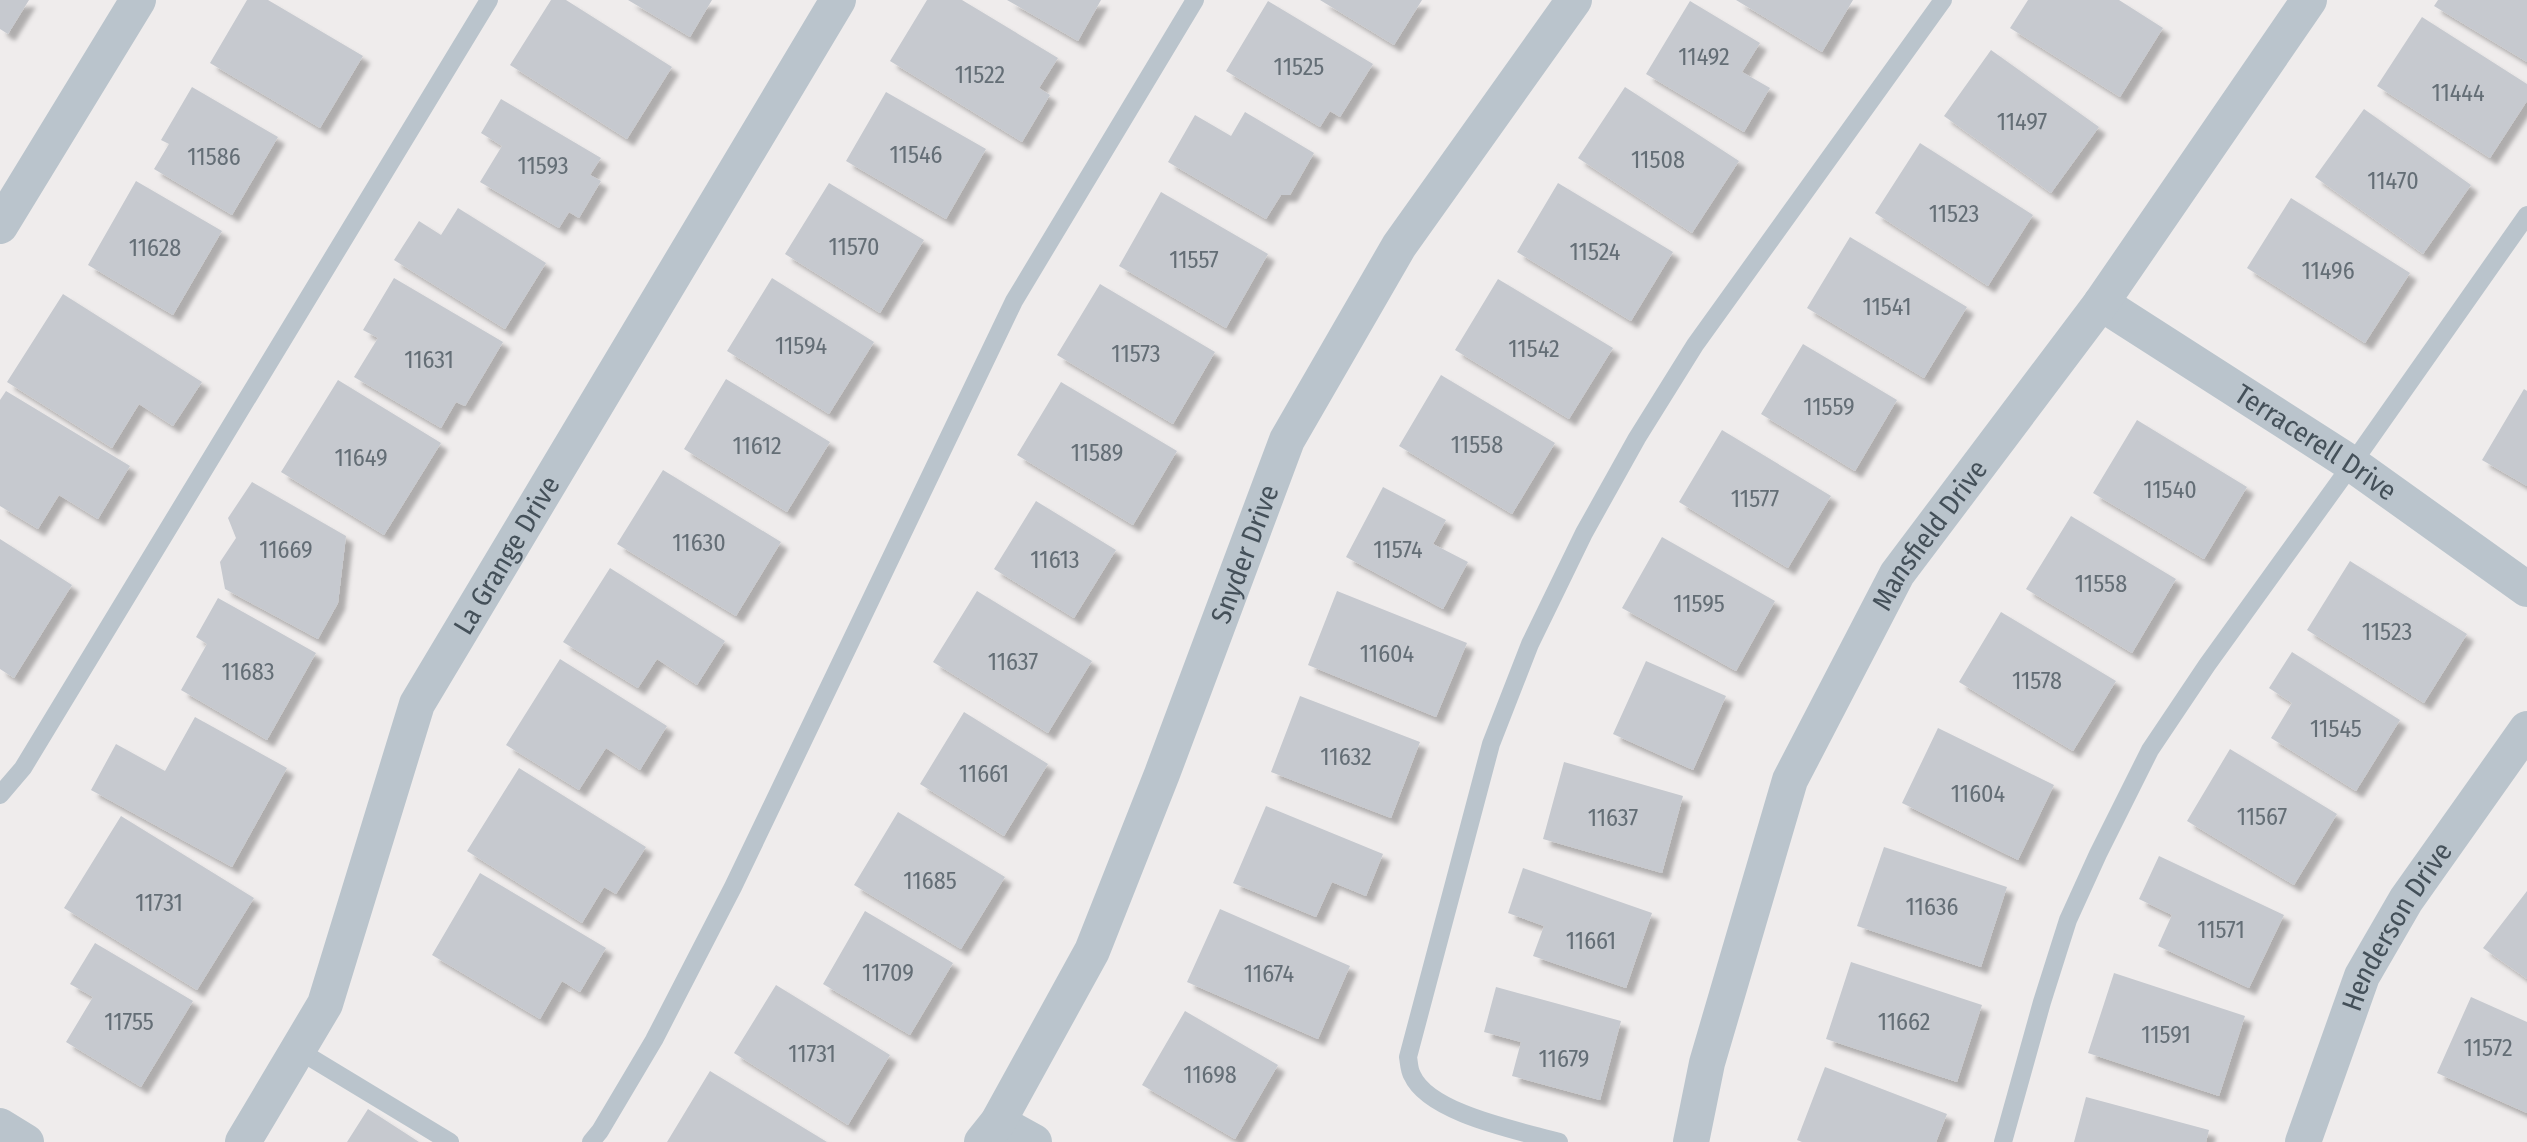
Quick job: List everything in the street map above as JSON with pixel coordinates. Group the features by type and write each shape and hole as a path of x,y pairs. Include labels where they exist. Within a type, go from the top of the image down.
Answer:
{"street":[{"path":"0,226 138,0"},
{"name":"La Grange Drive","path":"243,1142 325,1004 417,704 838,0"},
{"name":"Snyder Drive","path":"990,1132 1092,951 1287,440 1399,246 1574,0"},
{"name":"Mansfield Drive","path":"1691,1142 1707,1063 1790,780 1897,574 2101,303 2309,0"},
{"name":"Terracerell Drive","path":"2101,303 2352,464 2527,589"},
{"name":"Henderson Drive","path":"2303,1142 2362,976 2406,900 2527,729"},
{"path":"0,1126 26,1142"},
{"path":"990,1132 1034,1142"}],"lane":[{"path":"0,795 23,768 489,0"},
{"path":"591,1142 654,1040 733,887 1014,301 1195,0"},
{"path":"1559,1142 1464,1115 1428,1095 1412,1076 1408,1057 1491,744 1530,644 1584,533 1637,438 1695,345 1943,0"},
{"path":"2003,1142 2068,920 2150,750 2527,215"},
{"path":"298,1050 450,1142"}],"building":[{"path":"0,0 29,0 8,34 0,29"},
{"path":"247,0 268,0 363,56 320,128 210,63"},
{"path":"551,0 566,0 672,67 627,139 510,65"},
{"path":"628,0 712,0 690,37"},
{"path":"927,0 962,0 1058,58 1039,88 1050,95 1022,142 890,61"},
{"path":"1007,0 1101,0 1078,41"},
{"path":"1320,0 1422,0 1394,45"},
{"path":"1736,0 1853,0 1822,52"},
{"path":"2028,0 2119,0 2163,28 2120,97 2010,28"},
{"path":"2438,0 2527,0 2527,62 2434,6"},
{"path":"1268,1 1373,64 1340,117 1330,111 1320,127 1226,71"},
{"path":"1690,1 1760,43 1742,72 1770,88 1744,132 1646,74"},
{"path":"2422,17 2527,84 2527,101 2490,158 2377,86"},
{"path":"1991,50 2099,127 2051,193 1944,116"},
{"path":"192,87 278,137 232,215 154,169 169,144 161,140"},
{"path":"1625,87 1739,161 1692,233 1578,158"},
{"path":"886,92 986,149 946,219 846,161"},
{"path":"501,99 601,158 590,175 601,181 579,218 569,212 559,228 480,182 502,146 481,133"},
{"path":"2364,109 2471,185 2423,254 2315,177"},
{"path":"1245,112 1314,153 1290,195 1281,195 1266,219 1168,162 1195,115 1231,136"},
{"path":"1920,143 2033,215 1988,286 1875,213"},
{"path":"136,181 222,231 173,315 88,265"},
{"path":"829,183 924,240 880,313 785,254"},
{"path":"1558,183 1673,252 1631,321 1517,252"},
{"path":"1161,192 1268,254 1226,328 1119,266"},
{"path":"2291,198 2410,273 2365,343 2247,268"},
{"path":"458,208 546,263 505,329 394,260 419,221 441,235"},
{"path":"1850,237 1967,307 1924,378 1807,308"},
{"path":"394,278 503,342 465,406 456,402 441,428 354,377 378,338 363,330"},
{"path":"772,278 874,342 829,414 727,351"},
{"path":"1498,279 1613,348 1569,419 1455,350"},
{"path":"1100,284 1215,352 1173,424 1057,355"},
{"path":"63,294 202,382 173,426 139,404 112,448 7,382"},
{"path":"1803,344 1897,400 1855,471 1761,414"},
{"path":"1441,375 1555,443 1512,514 1399,446"},
{"path":"726,379 830,442 787,512 684,449"},
{"path":"338,380 441,443 384,535 281,472"},
{"path":"1061,382 1177,451 1133,525 1017,455"},
{"path":"2524,389 2527,391 2527,486 2482,460"},
{"path":"6,391 130,466 98,519 59,495 38,529 0,506 0,400"},
{"path":"2137,420 2247,487 2204,559 2093,493"},
{"path":"1722,430 1831,496 1788,568 1679,502"},
{"path":"663,470 781,542 736,616 617,544"},
{"path":"252,482 346,536 338,603 318,639 225,589 220,562 236,538 228,518"},
{"path":"1383,487 1446,520 1433,544 1468,562 1443,609 1346,557"},
{"path":"1036,501 1116,550 1074,618 994,569"},
{"path":"2071,516 2176,579 2132,653 2026,589"},
{"path":"1662,537 1775,601 1736,671 1622,608"},
{"path":"0,539 72,585 14,678 0,669"},
{"path":"2350,561 2467,634 2424,703 2307,630"},
{"path":"610,568 725,641 697,685 657,659 638,688 563,642"},
{"path":"977,591 1092,661 1048,733 933,662"},
{"path":"1337,591 1467,643 1436,717 1308,665"},
{"path":"218,598 316,653 267,740 181,690 207,644 196,637"},
{"path":"2001,612 2116,681 2073,751 1959,682"},
{"path":"2292,652 2400,720 2356,791 2271,738 2292,703 2269,688"},
{"path":"560,659 667,726 640,770 606,748 579,790 506,745"},
{"path":"1646,661 1726,696 1693,770 1613,734"},
{"path":"1300,696 1420,742 1391,818 1271,772"},
{"path":"964,712 1048,764 1004,836 920,784"},
{"path":"195,717 287,768 232,867 91,790 116,744 165,771"},
{"path":"1938,728 2054,785 2018,860 1902,803"},
{"path":"2230,749 2337,814 2294,885 2187,821"},
{"path":"1564,762 1683,796 1662,873 1543,839"},
{"path":"519,768 646,847 616,894 604,887 582,923 467,851"},
{"path":"1266,806 1383,854 1366,896 1332,882 1316,917 1233,883"},
{"path":"898,812 1005,877 961,949 854,885"},
{"path":"121,816 254,898 197,990 64,908"},
{"path":"1884,847 2007,887 1981,967 1857,926"},
{"path":"2159,856 2284,915 2249,988 2158,946 2172,915 2139,899"},
{"path":"1523,868 1652,913 1626,988 1533,956 1544,926 1508,913"},
{"path":"480,873 606,948 580,992 562,981 540,1019 432,955"},
{"path":"2527,891 2527,979 2483,948"},
{"path":"1220,909 1350,966 1318,1039 1187,982"},
{"path":"865,911 953,963 910,1035 823,984"},
{"path":"95,943 193,1001 141,1087 66,1042 93,997 70,984"},
{"path":"1851,962 1982,1005 1957,1082 1826,1039"},
{"path":"2114,973 2245,1016 2219,1096 2088,1053"},
{"path":"776,985 890,1055 848,1125 734,1053"},
{"path":"1496,987 1621,1021 1600,1100 1512,1076 1521,1042 1484,1032"},
{"path":"2471,997 2527,1022 2527,1113 2437,1073"},
{"path":"1185,1011 1278,1065 1235,1139 1142,1085"},
{"path":"1825,1067 1947,1114 1936,1142 1797,1140"},
{"path":"710,1071 827,1142 667,1142"},
{"path":"2086,1097 2209,1130 2206,1142 2074,1142"},
{"path":"368,1109 419,1142 347,1142"}]}
